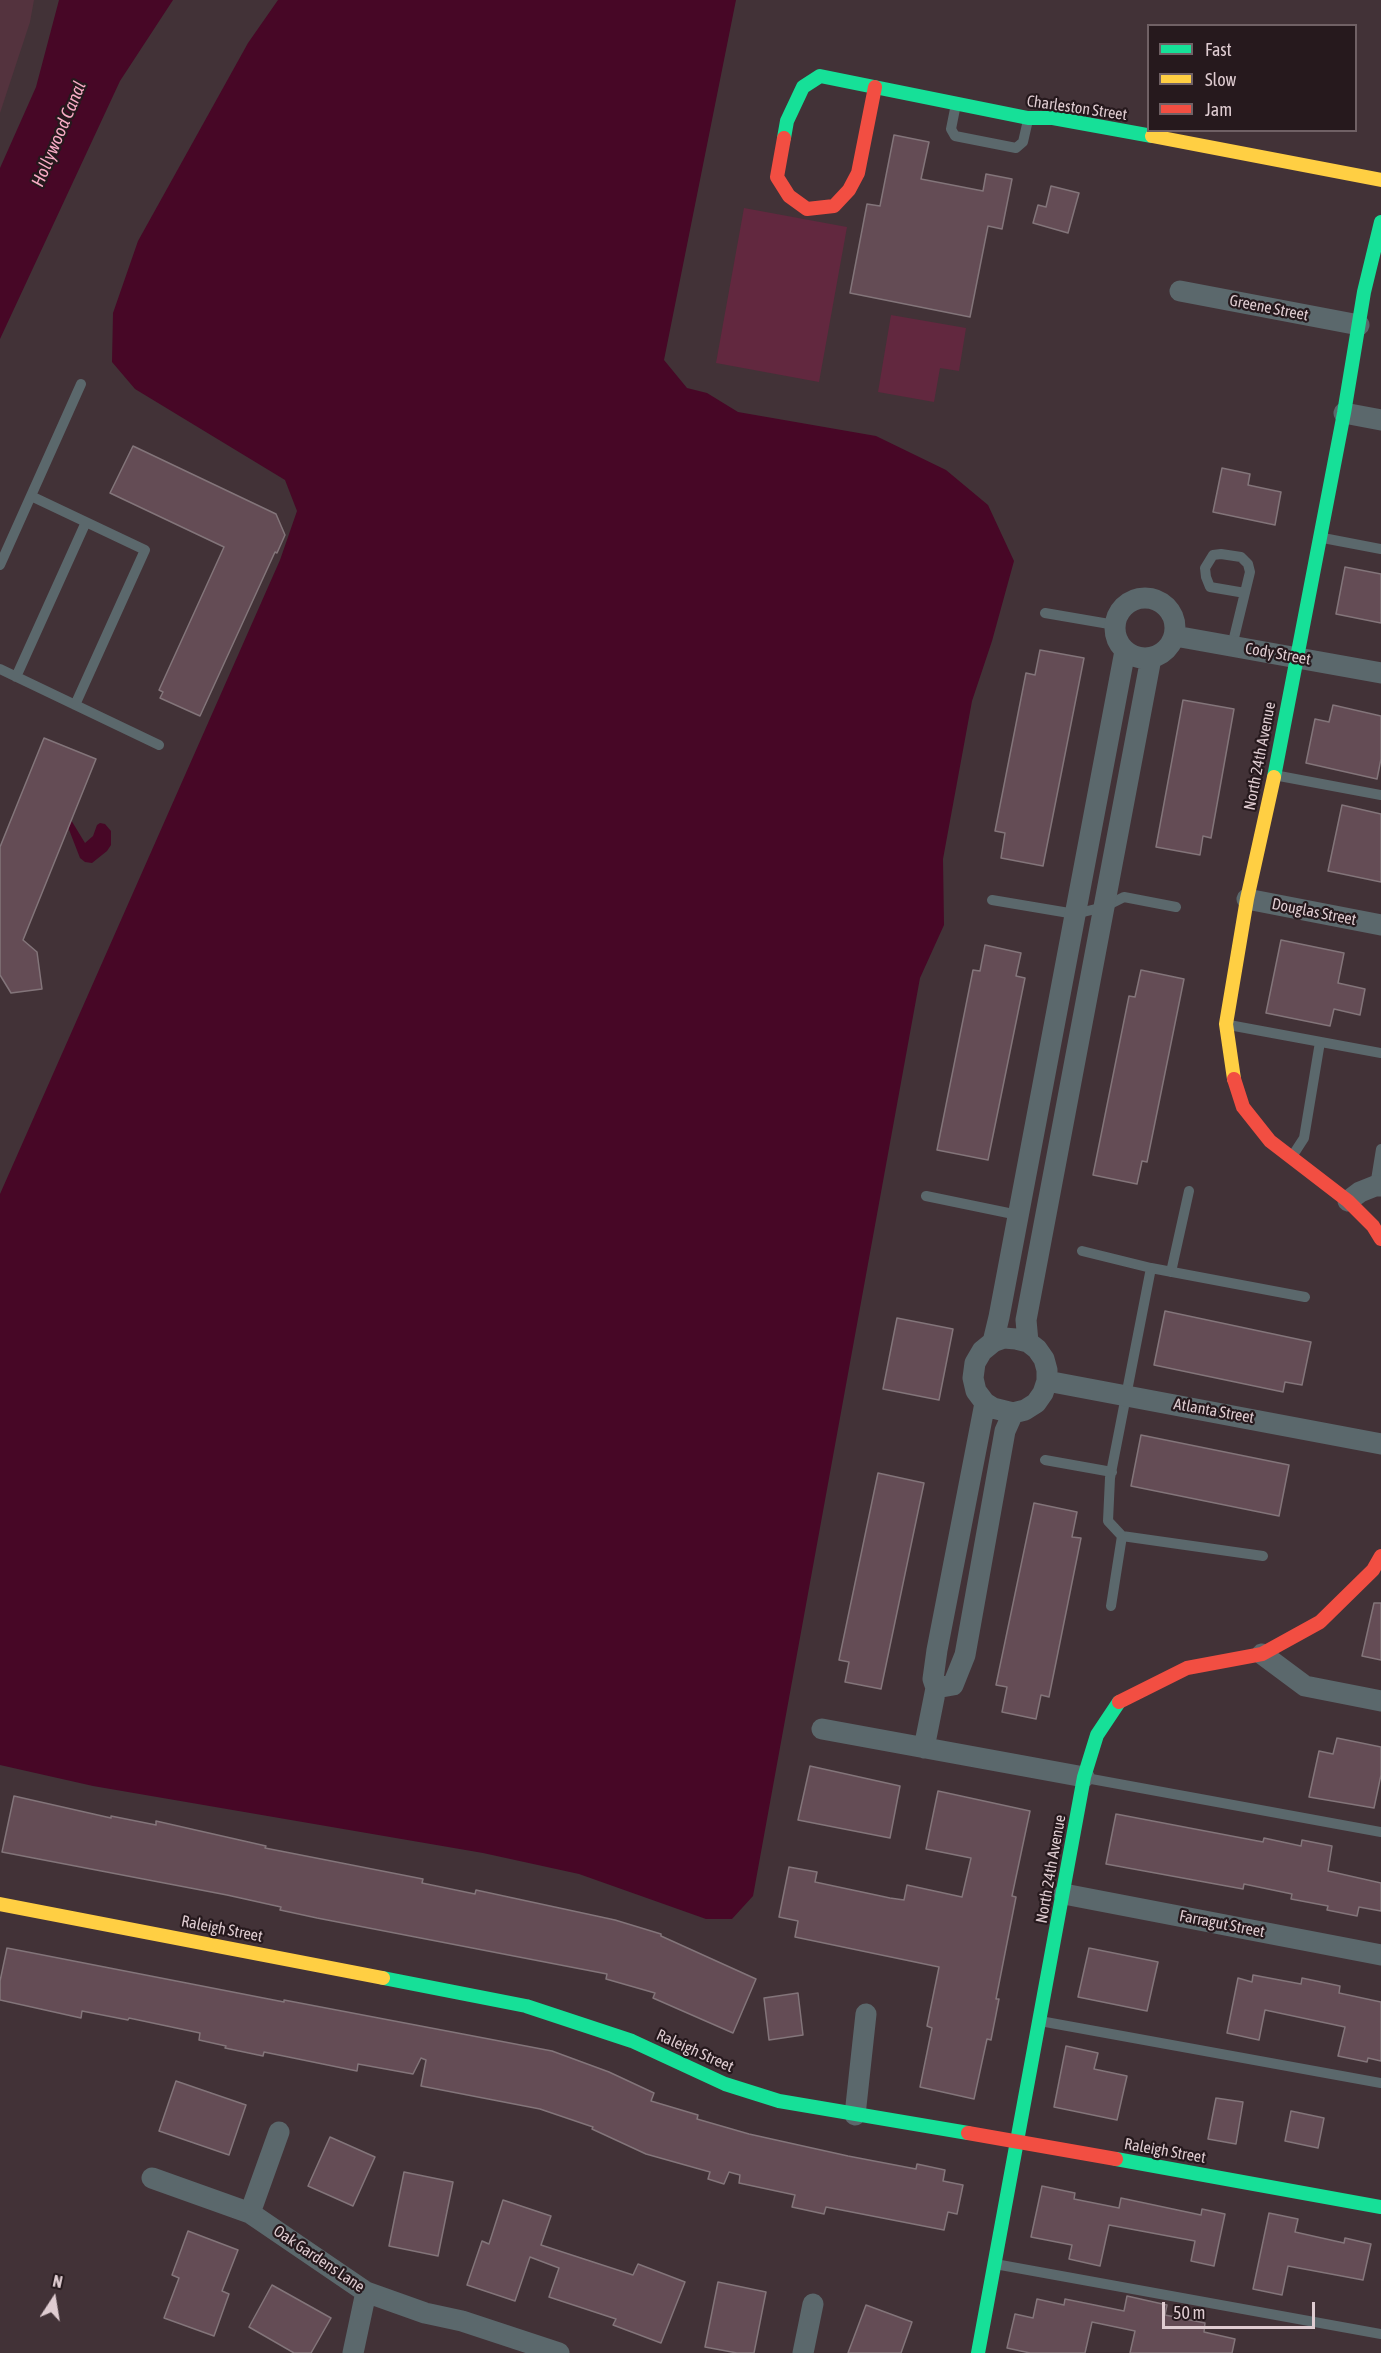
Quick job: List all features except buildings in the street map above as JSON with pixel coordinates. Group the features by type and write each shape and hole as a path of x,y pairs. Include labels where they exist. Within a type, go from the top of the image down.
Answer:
{"street":[{"name":"Charleston Street","path":"875,87 858,173 849,190 834,206 807,209 789,196 777,177 787,121 802,87 820,76 875,87 956,104 1028,118 1053,118 1158,136 1381,180"},
{"name":"North 24th Avenue","path":"1381,222 1368,293 1359,325 1274,775 1247,899 1226,1024 1232,1072 1243,1107 1270,1141 1348,1201 1373,1226 1381,1239"},
{"name":"Greene Street","path":"1180,291 1359,325"},
{"path":"1344,413 1381,420"},
{"path":"1150,598 1168,608 1173,616 1175,636 1170,646 1161,654 1142,659 1125,651 1115,635 1117,615 1131,601 1150,598"},
{"name":"Cody Street","path":"1175,636 1381,673"},
{"path":"993,1342 1125,651"},
{"path":"1028,1342 1026,1320 1151,658"},
{"name":"Douglas Street","path":"1247,899 1381,925"},
{"path":"1348,1201 1360,1192 1378,1186"},
{"path":"1004,1338 1028,1342 1044,1359 1047,1381 1044,1393 1036,1403 1025,1410 1013,1413 1002,1412 985,1403 976,1391 973,1378 975,1364 982,1351 993,1342 1004,1338"},
{"name":"Atlanta Street","path":"1047,1381 1381,1444"},
{"path":"924,1748 936,1688 933,1679 937,1650 985,1403"},
{"path":"936,1688 953,1685 965,1654 1005,1431 1013,1413"},
{"name":"North 24th Avenue","path":"978,2353 1084,1777 1097,1735 1119,1702 1187,1668 1262,1654 1320,1622 1377,1571 1381,1556"},
{"path":"1262,1654 1305,1686 1381,1701"},
{"path":"822,1730 1084,1777"},
{"name":"Farragut Street","path":"1064,1894 1381,1954"},
{"name":"Raleigh Street","path":"0,1904 526,2006 632,2041 724,2084 779,2102 1017,2141 1381,2207"},
{"path":"855,2115 866,2014"},
{"path":"250,2212 279,2132"},
{"name":"Oak Gardens Lane","path":"152,2178 250,2212 366,2292 425,2313 462,2321 559,2353"},
{"path":"353,2353 366,2292"},
{"path":"802,2353 813,2304"}],"lane":[{"path":"956,104 951,129 955,136 1016,148 1023,142 1028,118"},
{"path":"0,565 81,384"},
{"path":"31,496 145,550 75,705"},
{"path":"16,677 86,522"},
{"path":"1320,538 1381,549"},
{"path":"1232,646 1245,593 1250,572 1248,564 1241,557 1231,554 1213,555 1205,568 1210,587 1245,593"},
{"path":"1045,613 1115,625"},
{"path":"0,669 159,745"},
{"path":"1274,775 1381,795"},
{"path":"992,900 1076,914 1104,907 1124,897 1176,907"},
{"path":"1226,1024 1381,1053"},
{"path":"1291,1157 1304,1138 1320,1042"},
{"path":"1378,1186 1381,1149"},
{"path":"1171,1272 1189,1191"},
{"path":"926,1196 1018,1215"},
{"path":"1082,1251 1151,1268 1305,1297"},
{"path":"1151,1268 1112,1472 1108,1521 1122,1536 1263,1556"},
{"path":"1045,1460 1112,1472"},
{"path":"1111,1606 1122,1536"},
{"path":"1084,1777 1381,1832"},
{"path":"1040,2021 1381,2083"},
{"path":"994,2264 1381,2334"}],"shaded area":[{"path":"0,0 34,0 30,22 0,113"},
{"path":"744,208 847,227 819,382 716,363"},
{"path":"891,315 966,328 959,371 940,368 934,402 878,392"}],"water":[{"name":"Hollywood Canal","path":"59,0 173,0 120,81 0,339 0,168 36,87"},
{"path":"278,0 736,0 664,360 687,388 707,393 738,412 876,436 946,470 988,505 1014,561 992,641 972,701 943,859 944,925 920,978 753,1896 732,1919 706,1919 579,1874 483,1853 93,1786 0,1765 0,1194 280,560 297,511 285,480 135,389 112,362 113,313 138,241 248,43"},
{"path":"71,820 85,843 93,836 100,823 105,824 111,831 111,845 92,863 80,858 68,827"}],"traffic: fast":[{"path":"784,138 787,121 803,87 820,76 1028,118 1053,118 1152,136"},
{"path":"1274,777 1344,413 1364,292 1381,222"},
{"path":"978,2353 1084,1777 1097,1735 1119,1702"},
{"path":"383,1978 526,2006 632,2041 725,2084 779,2101 968,2133"},
{"path":"1116,2159 1381,2207"}],"traffic: slow":[{"path":"1152,136 1381,180"},
{"path":"1234,1079 1226,1024 1247,899 1274,777"},
{"path":"0,1904 383,1978"}],"traffic: jam":[{"path":"784,138 777,177 789,196 807,209 834,206 849,190 858,173 875,87"},
{"path":"1234,1079 1243,1107 1270,1141 1348,1201 1373,1226 1381,1239"},
{"path":"1119,1702 1187,1668 1262,1654 1320,1622 1373,1570 1381,1556"},
{"path":"968,2133 1116,2159"}]}
